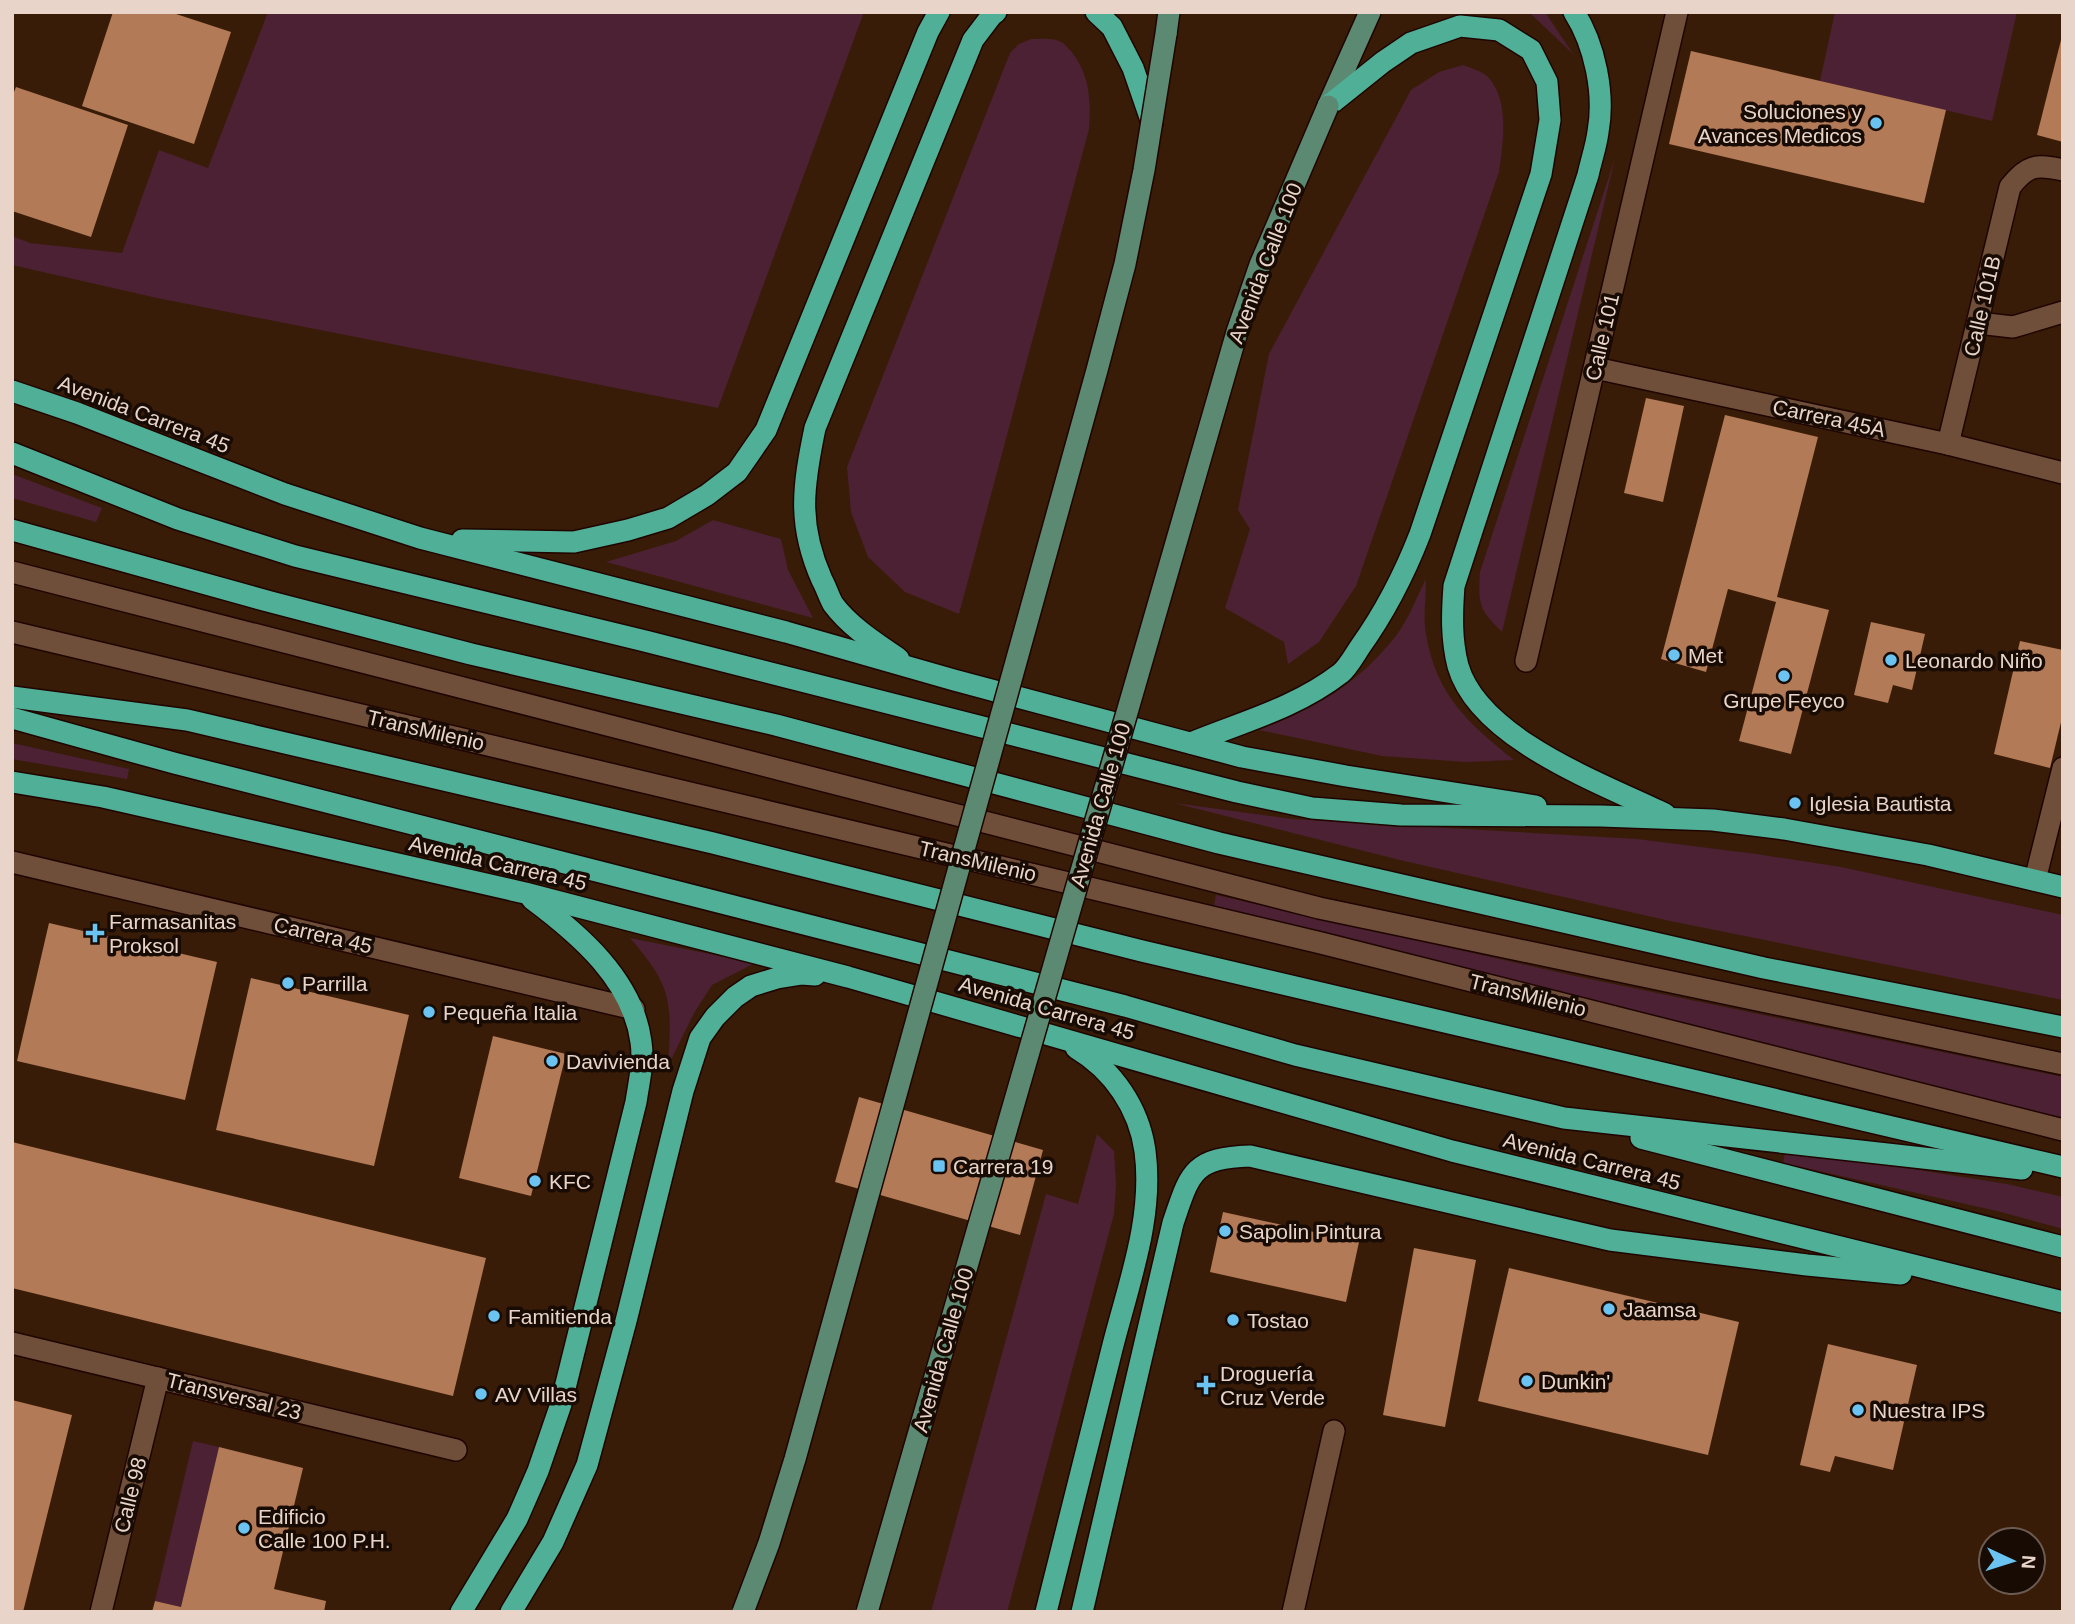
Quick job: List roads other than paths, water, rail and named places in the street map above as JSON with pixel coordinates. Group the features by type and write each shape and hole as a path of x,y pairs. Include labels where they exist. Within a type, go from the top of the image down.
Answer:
{"highway":[{"path":"420,538 574,542 668,518 707,495 737,472 766,430 939,12"},
{"path":"912,668 859,631 833,604 811,554 804,518 805,476 815,428 973,40 996,12"},
{"path":"1096,12 1112,27 1133,68 1152,123"},
{"path":"1574,12 1582,24 1595,66 1601,101 1599,132 1588,175 1454,586 1452,626 1459,667 1472,696 1497,722 1530,748 1674,819"},
{"path":"1191,743 1270,714 1300,699 1343,671 1379,621 1403,576 1420,534 1541,174 1550,120 1548,82 1531,50 1499,30 1460,26 1411,43 1382,62 1328,106"},
{"name":"Avenida Carrera 45","path":"12,391 77,413 274,490 420,538 759,625 1242,757 1601,816"},
{"name":"Avenida Carrera 45","path":"12,453 178,519 296,556 645,641 1237,792 1312,808 1402,815 1601,816 1713,820 1784,829 1928,855 2063,887"},
{"path":"12,530 471,654 776,725 1219,844 1764,968 2063,1027"},
{"path":"12,696 187,720 713,843 1142,951 2063,1167"},
{"name":"Avenida Carrera 45","path":"12,718 188,766 1125,1006 1295,1055 1564,1118 2063,1173"},
{"name":"Avenida Carrera 45","path":"12,782 103,797 524,893 848,976 1465,1154 2063,1303"},
{"path":"461,1612 517,1520 538,1471 561,1404 636,1102 642,1067 642,1043 634,1009 600,959 573,930 524,893"},
{"path":"511,1612 553,1542 587,1465 623,1334 685,1084 700,1038 715,1017 735,997 751,986 802,974 848,976"},
{"path":"1045,1612 1137,1250 1148,1186 1144,1147 1139,1129 1116,1081 1080,1050 1050,1035"},
{"path":"1564,1118 2063,1247"},
{"path":"1082,1612 1172,1223 1185,1187 1200,1166 1222,1157 1250,1156 1574,1233 1647,1246 1807,1265 1971,1280"}],"main road":[{"path":"743,1612 769,1543 795,1458 1097,370 1125,264 1152,123 1169,12"},
{"name":"Avenida Calle 100","path":"867,1612 1237,332 1260,265 1370,12"}],"street":[{"name":"Calle 101","path":"1526,661 1677,12"},
{"name":"Calle 101B","path":"1948,444 2010,187 2022,172 2042,165 2063,170"},
{"path":"1978,323 2013,327 2063,312"},
{"name":"Carrera 45A","path":"1595,368 1948,444 2063,473"},
{"name":"TransMilenio","path":"12,572 1319,908 2063,1064"},
{"name":"TransMilenio","path":"12,632 1308,939 2063,1130"},
{"path":"2035,880 2063,768"},
{"name":"Carrera 45","path":"12,862 634,1009"},
{"name":"Transversal 23","path":"12,1343 456,1450"},
{"name":"Calle 98","path":"101,1612 158,1378"},
{"path":"1293,1612 1334,1431"}],"place":[{"name":"Soluciones y Avances Medicos","path":"1876,123"},
{"name":"Met","path":"1674,655"},
{"name":"Leonardo Niño","path":"1891,660"},
{"name":"Grupe Feyco","path":"1784,676"},
{"name":"Iglesia Bautista","path":"1795,803"},
{"name":"Farmasanitas Proksol","path":"95,933"},
{"name":"Parrilla","path":"288,983"},
{"name":"Pequeña Italia","path":"429,1012"},
{"name":"Davivienda","path":"552,1061"},
{"name":"Carrera 19","path":"939,1166"},
{"name":"KFC","path":"535,1181"},
{"name":"Sapolin Pintura","path":"1225,1231"},
{"name":"Jaamsa","path":"1609,1309"},
{"name":"Famitienda","path":"494,1316"},
{"name":"Tostao","path":"1233,1320"},
{"name":"Dunkin'","path":"1527,1381"},
{"name":"Droguería Cruz Verde","path":"1206,1385"},
{"name":"AV Villas","path":"481,1394"},
{"name":"Nuestra IPS","path":"1858,1410"},
{"name":"Edificio Calle 100 P.H.","path":"244,1528"}]}
